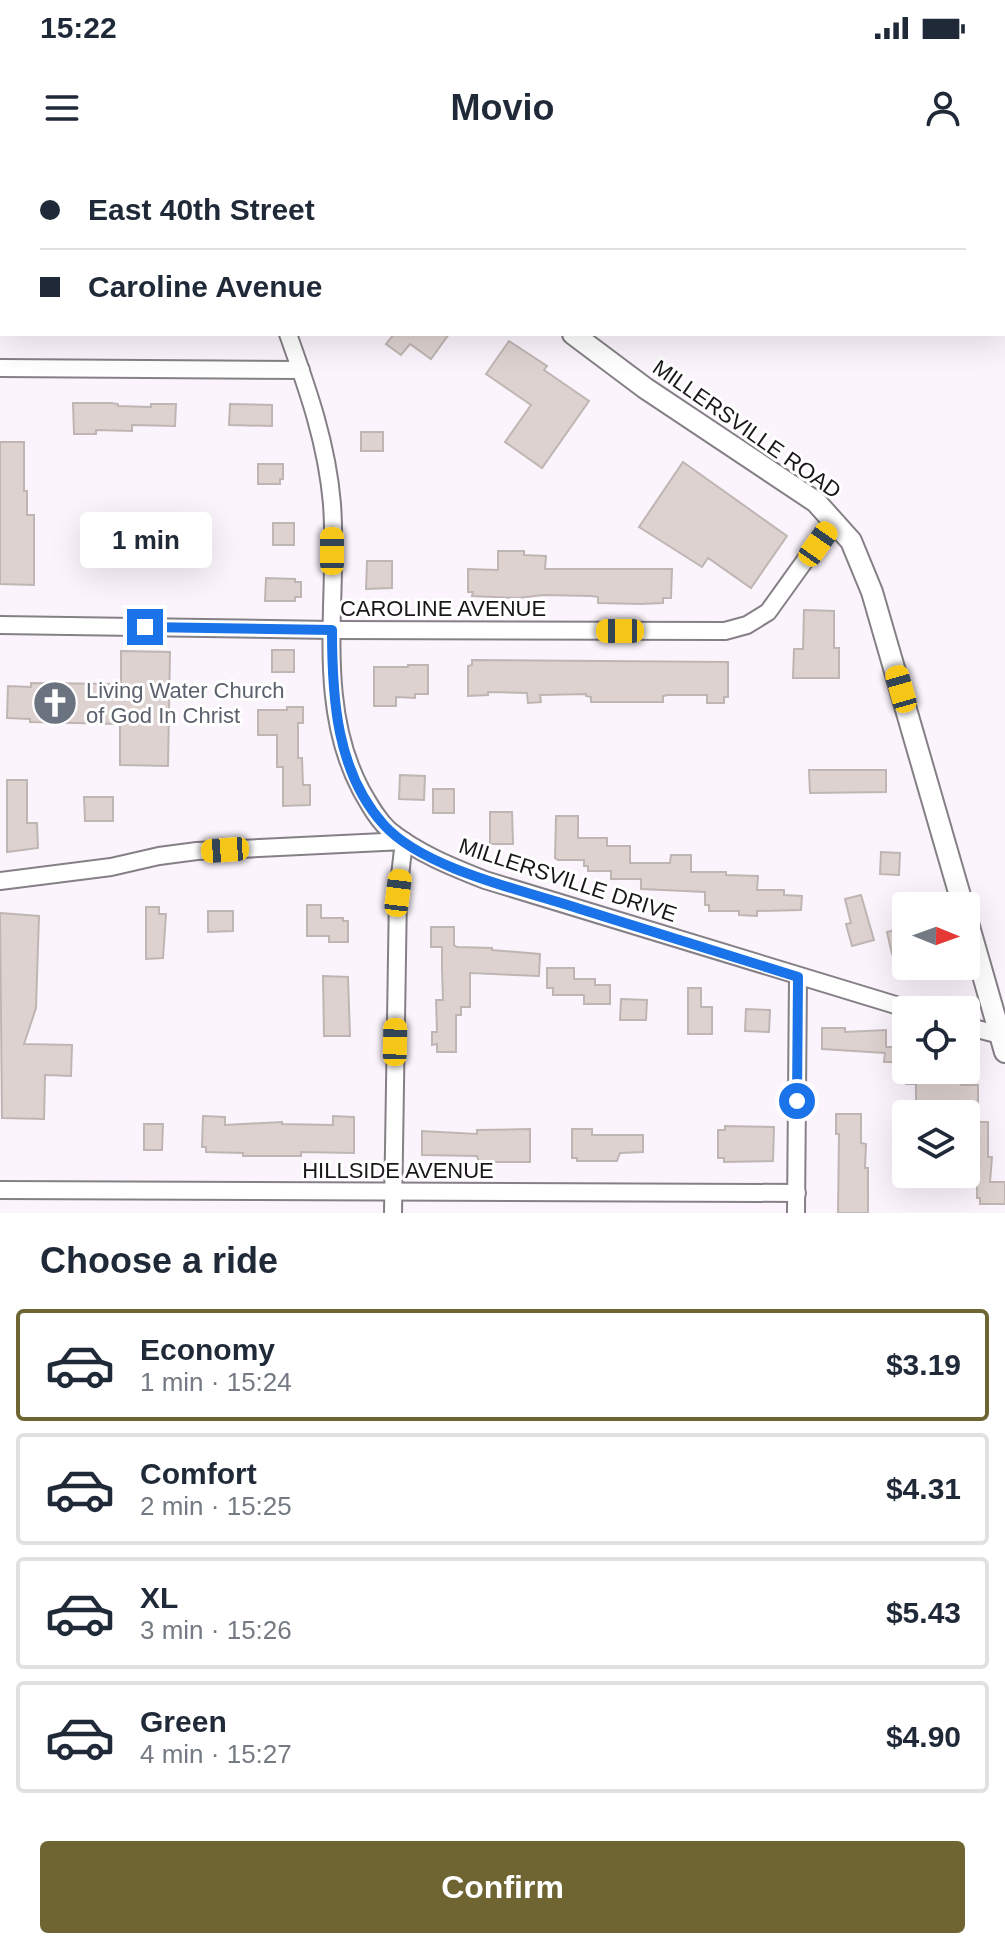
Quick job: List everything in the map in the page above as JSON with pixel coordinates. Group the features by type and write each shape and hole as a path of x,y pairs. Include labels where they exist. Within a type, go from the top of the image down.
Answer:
{"street":[{"name":"MILLERSVILLE DRIVE","path":"289,336 320,431 330,484 333,524 333,691 345,754 368,802 384,825 404,841 448,865 485,880 892,1004"},
{"name":"MILLERSVILLE ROAD","path":"576,336 645,388 816,502 851,541 867,574 959,892"},
{"path":"0,368 301,370"},
{"name":"CAROLINE AVENUE","path":"0,625 332,630 732,630 754,621 773,607 834,520"},
{"path":"0,881 111,867 197,851 404,841 398,893 393,1213"},
{"path":"980,966 1002,1044"},
{"path":"796,1213 798,977"},
{"path":"980,1033 1002,1044"},
{"name":"HILLSIDE AVENUE","path":"0,1190 797,1193"}],"building":[{"path":"392,336 448,336 431,359 410,344 401,355 386,344"},
{"path":"509,341 547,366 544,370 589,401 542,468 505,442 531,405 486,374"},
{"path":"73,403 151,407 151,404 176,404 175,426 132,425 132,431 96,430 96,434 74,434"},
{"path":"230,404 272,405 272,426 229,425"},
{"path":"361,432 383,432 383,451 361,451"},
{"path":"0,442 24,442 27,515 34,515 34,585 0,584"},
{"path":"683,462 787,536 751,588 708,558 702,567 639,527"},
{"path":"258,464 283,464 280,484 258,484"},
{"path":"273,523 294,523 294,545 273,545"},
{"path":"498,551 524,551 524,555 546,556 545,569 672,569 671,598 663,598 663,603 640,604 598,603 598,597 592,596 472,596 473,592 468,592 468,569 498,570"},
{"path":"367,561 392,561 392,588 366,589"},
{"path":"266,578 301,582 301,597 295,597 295,601 265,601"},
{"path":"804,610 834,611 834,648 839,648 839,678 793,678 794,649 803,649"},
{"path":"272,650 294,650 294,672 272,672"},
{"path":"121,651 170,652 168,766 120,765 120,724 30,722 30,719 7,718 8,686 31,687 31,683 121,684"},
{"path":"472,660 728,662 728,697 724,697 724,703 707,703 707,695 668,695 663,696 663,702 591,702 591,697 586,694 540,695 541,702 528,703 527,693 488,692 488,695 468,696 468,666 472,665"},
{"path":"428,665 428,694 415,694 415,698 396,697 396,706 374,706 374,667"},
{"path":"287,707 303,707 303,723 298,723 298,758 302,758 303,785 310,785 310,805 283,806 283,767 277,767 277,735 258,735 258,710 287,710"},
{"path":"809,770 886,770 886,792 810,793"},
{"path":"400,775 425,776 424,800 399,799"},
{"path":"7,780 27,780 27,823 37,823 38,848 7,852"},
{"path":"433,789 454,789 454,813 433,813"},
{"path":"84,797 113,797 113,821 85,821"},
{"path":"490,812 512,812 513,844 490,844"},
{"path":"556,816 578,816 578,838 607,838 607,846 630,846 630,863 670,863 671,855 691,855 691,872 758,876 757,890 784,890 784,895 802,896 801,910 757,911 757,916 739,915 739,911 709,911 709,905 705,905 705,892 641,889 641,879 611,879 611,871 588,871 584,860 558,860 555,858"},
{"path":"881,852 900,853 899,875 880,874"},
{"path":"861,895 874,940 852,946 846,924 851,923 845,899"},
{"path":"307,905 321,905 321,918 343,918 343,921 348,921 348,942 329,942 329,936 307,936"},
{"path":"146,907 159,907 159,914 166,914 163,958 146,959"},
{"path":"208,911 233,911 233,931 208,932"},
{"path":"0,913 39,916 36,1008 24,1044 72,1045 71,1076 45,1075 44,1119 2,1118"},
{"path":"431,927 454,927 454,945 457,947 540,954 539,976 470,973 470,1007 461,1007 461,1015 456,1015 456,1052 437,1052 437,1044 432,1045 432,1032 437,1032 436,1000 443,1000 442,947 431,947"},
{"path":"892,931 892,954 887,932"},
{"path":"547,968 574,968 574,979 595,979 595,985 610,985 610,1004 584,1004 584,995 553,995 553,988 547,988"},
{"path":"323,976 348,977 350,1036 324,1036"},
{"path":"688,988 701,988 701,1007 712,1007 712,1034 688,1034"},
{"path":"621,999 647,1000 646,1020 620,1020"},
{"path":"746,1009 770,1010 769,1032 745,1031"},
{"path":"822,1028 845,1028 845,1032 886,1030 886,1047 892,1047 892,1062 884,1062 885,1053 822,1049"},
{"path":"916,1084 978,1085 978,1100 916,1100"},
{"path":"836,1114 861,1114 861,1143 866,1144 865,1168 868,1168 868,1213 838,1213 839,1134 836,1134"},
{"path":"203,1116 225,1117 225,1125 282,1122 333,1125 333,1116 354,1117 354,1153 301,1152 301,1156 243,1156 243,1153 206,1152 206,1147 202,1147"},
{"path":"980,1122 988,1122 988,1157 992,1157 990,1182 1005,1182 1005,1204 980,1204 980,1198 977,1198 977,1188 980,1188"},
{"path":"144,1124 163,1124 162,1150 144,1150"},
{"path":"725,1126 774,1127 773,1161 724,1162 724,1158 718,1158 718,1130 725,1130"},
{"path":"530,1129 530,1162 479,1162 477,1156 422,1155 422,1131 477,1134 477,1130"},
{"path":"572,1129 592,1129 592,1135 643,1135 643,1152 620,1153 617,1161 577,1161 577,1158 572,1158"}],"place":[{"name":"Living Water Church of God In Christ","path":"55,703"}],"route":[{"path":"145,627 332,630 333,691 345,754 359,786 384,825 426,854 485,880 798,977 797,1101"}]}
